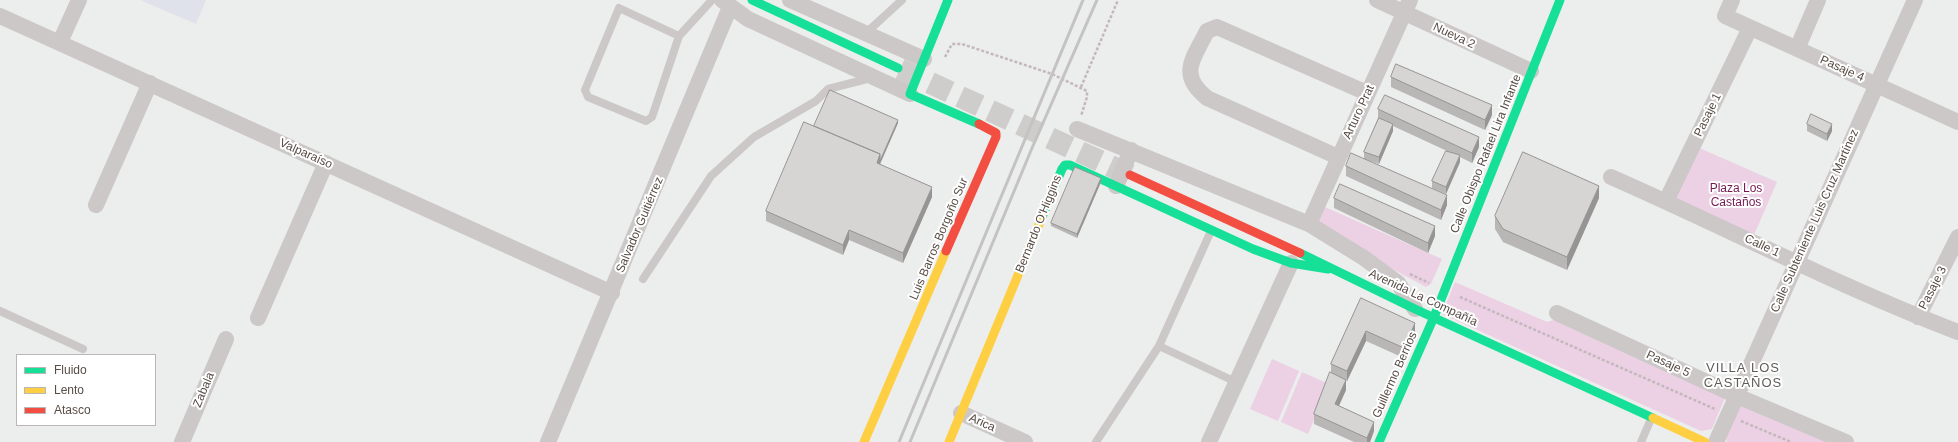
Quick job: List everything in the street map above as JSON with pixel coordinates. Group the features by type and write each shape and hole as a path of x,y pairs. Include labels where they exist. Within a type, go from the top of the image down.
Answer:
{"street":[{"path":"60,42 79,0"},
{"path":"752,0 898,68"},
{"path":"790,0 924,59"},
{"path":"726,4 748,19 910,94 948,0"},
{"name":"Nueva 2","path":"1376,0 1407,6 1531,72"},
{"name":"Calle Obispo Rafael Lira Infante","path":"1434,317 1560,0"},
{"name":"Pasaje 4","path":"1732,0 1725,16 1958,121"},
{"path":"1796,49 1818,0"},
{"name":"Calle Subteniente Luis Cruz Martínez","path":"1716,442 1915,0"},
{"name":"Salvador Guitiérrez","path":"548,442 612,293 726,4"},
{"name":"Arturo Prat","path":"1309,224 1407,6"},
{"name":"Valparaíso","path":"0,16 612,293"},
{"path":"1338,157 1207,98 1193,86 1190,66 1207,31 1217,27 1367,93"},
{"name":"Pasaje 1","path":"1666,201 1750,28"},
{"path":"96,205 150,83"},
{"name":"Luis Barros Borgoño Sur","path":"864,442 996,137 996,133 993,130 910,94"},
{"path":"1077,129 1309,224 1364,258 1398,283 1415,309"},
{"path":"1116,186 1131,150"},
{"path":"258,318 326,163"},
{"name":"Bernardo O'Higgins","path":"949,442 1062,169 1065,166 1070,165 1253,249 1291,263 1336,270"},
{"name":"Avenida La Compañía","path":"1130,175 1336,270 1415,309 1705,442"},
{"name":"Calle 1","path":"1612,177 1796,263 1918,317 1958,332"},
{"name":"Pasaje 3","path":"1918,317 1958,237"},
{"path":"1208,442 1291,263"},
{"name":"Pasaje 5","path":"1557,313 1737,396 1846,442"},
{"name":"Guillermo Berrios","path":"1379,442 1434,317"},
{"name":"Zabala","path":"182,442 226,339"},
{"name":"Arica","path":"961,413 1025,442"}],"lane":[{"path":"679,36 619,8 585,90 586,94 588,97 646,121 652,117 679,36 712,0"},
{"path":"866,33 902,0"},
{"path":"643,279 711,176 754,137 816,101 828,89 874,77"},
{"path":"1096,442 1159,346 1211,230"},
{"path":"0,311 83,349"},
{"path":"1159,346 1236,382"},
{"path":"1641,442 1651,418"}],"path":[{"path":"1081,87 1118,0"},
{"path":"944,61 952,44 962,44 1052,74 1081,87 1087,91 1087,97 1077,129"}],"shaded area":[{"path":"140,0 206,0 196,24"}],"green space":[{"name":"Plaza Los Castaños","path":"1697,147 1777,182 1754,235 1674,200"},
{"path":"1325,207 1442,259 1431,284 1426,287 1368,256 1317,223"},
{"path":"1455,282 1547,322 1557,319 1726,395 1712,429 1701,431 1442,314"},
{"path":"1272,359 1299,371 1278,421 1250,409"},
{"path":"1302,372 1329,384 1308,434 1281,422"},
{"path":"1737,400 1834,442 1727,442 1724,431"}],"building":[{"path":"1396,64 1492,105 1485,120 1391,77"},
{"path":"830,90 898,120 880,161 880,154 814,126"},
{"path":"1385,95 1479,137 1472,153 1378,109"},
{"path":"1811,114 1832,124 1827,134 1807,124"},
{"path":"1379,118 1393,124 1379,157 1364,152"},
{"path":"804,122 880,154 877,163 932,187 903,253 849,230 843,245 766,211"},
{"path":"1446,151 1460,155 1446,187 1432,181"},
{"path":"1523,152 1599,186 1567,257 1503,229 1495,216"},
{"path":"1351,153 1447,195 1441,210 1346,166"},
{"path":"1075,167 1101,178 1077,234 1051,223"},
{"path":"1340,184 1435,226 1428,243 1334,198"},
{"path":"1361,298 1415,323 1404,348 1366,331 1347,371 1331,364"},
{"path":"1330,372 1346,380 1335,404 1374,422 1367,438 1314,414"}],"tunnel":[{"path":"900,69 1130,175"}],"railway":[{"path":"899,442 1083,0"},
{"path":"910,442 1032,148 1097,0"}],"traffic: fast":[{"path":"752,0 898,68"},
{"path":"948,0 910,94 979,124"},
{"path":"1379,442 1434,317 1560,0"},
{"path":"1042,217 1062,169 1065,165 1070,165 1253,249 1291,263 1328,269"},
{"path":"1300,253 1415,309 1653,418"}],"traffic: slow":[{"path":"949,442 1042,217"},
{"path":"864,442 946,251"},
{"path":"1653,418 1705,442"}],"traffic: jam":[{"path":"946,251 996,137 996,133 979,124"},
{"path":"1130,175 1300,253"}],"district":[{"name":"VILLA LOS CASTAÑOS","path":"1743,376"}]}
